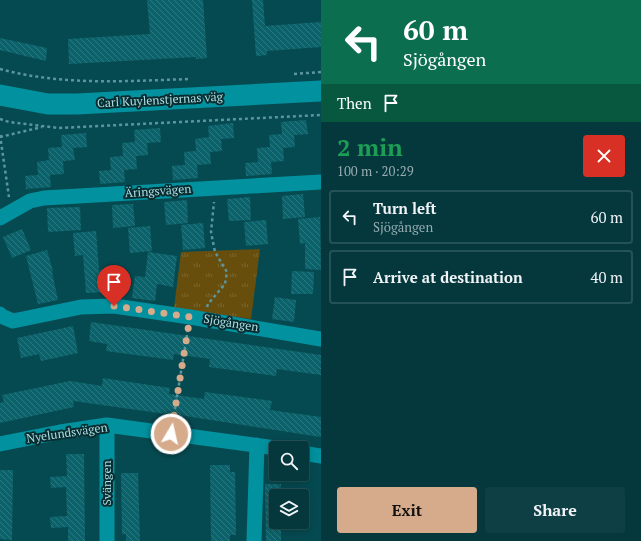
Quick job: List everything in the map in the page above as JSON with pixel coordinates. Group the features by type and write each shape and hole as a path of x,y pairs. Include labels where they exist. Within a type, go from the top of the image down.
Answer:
{"street":[{"name":"Carl Kuylenstjernas väg","path":"0,95 48,104 76,104 321,91"},
{"name":"Äringsvägen","path":"5,215 30,201 44,198 321,182"},
{"name":"Sjögången","path":"0,314 1,316 12,321 81,307 114,306 207,319 321,339"},
{"name":"Nyelundsvägen","path":"0,444 60,432 107,425 269,447"},
{"name":"Svängen","path":"107,425 107,541"},
{"path":"254,541 257,445"},
{"path":"309,454 321,456"}],"path":[{"path":"0,69 15,73 74,82 192,80"},
{"path":"292,74 321,72"},
{"path":"0,119 9,122 59,128 321,115"},
{"path":"5,215 0,136 45,126"},
{"path":"207,319 208,304 225,284 227,272 215,252 211,232 216,187"},
{"path":"171,434 190,317"}],"green space":[{"path":"260,249 251,319 174,308 181,252"}],"building":[{"path":"147,0 203,0 207,58 196,59 196,57 69,64 68,39 150,34"},
{"path":"252,0 263,0 265,26 321,22 321,47 267,51 267,55 256,56"},
{"path":"0,38 47,48 46,61 0,50"},
{"path":"306,120 308,134 294,135 295,147 283,148 284,161 271,162 272,174 246,176 245,163 258,162 257,148 270,147 269,135 282,134 281,122"},
{"path":"233,123 234,138 221,139 222,151 210,152 211,164 197,165 198,178 173,180 172,166 185,165 184,152 196,151 195,139 209,137 208,126"},
{"path":"160,128 161,142 147,143 148,155 136,156 137,169 124,170 125,182 100,184 99,171 111,170 110,157 123,156 122,143 135,142 134,130"},
{"path":"86,133 87,147 73,148 75,160 63,161 64,174 50,175 51,187 26,189 25,176 38,175 37,162 49,160 48,148 62,147 61,135"},
{"path":"303,194 305,217 283,219 282,196"},
{"path":"250,197 251,220 229,221 227,199"},
{"path":"187,200 188,223 166,225 164,202"},
{"path":"133,204 135,226 113,228 112,205"},
{"path":"80,207 81,230 48,232 47,208"},
{"path":"320,217 321,270 305,269 305,243 300,244 298,219"},
{"path":"266,220 268,244 246,246 244,222"},
{"path":"203,223 205,248 183,250 181,225"},
{"path":"150,226 152,251 130,253 128,228"},
{"path":"22,229 31,250 12,258 3,237"},
{"path":"96,231 99,270 106,269 108,292 86,293 83,255 75,256 73,233"},
{"path":"47,250 53,271 58,300 38,304 26,256"},
{"path":"148,252 177,256 173,287 157,284 155,301 132,298 135,276 145,277"},
{"path":"292,271 314,272 313,294 291,294"},
{"path":"275,297 296,300 294,322 272,319"},
{"path":"91,322 321,355 321,375 277,369 276,376 209,367 210,359 174,354 173,360 106,351 107,344 89,341"},
{"path":"73,326 78,353 41,361 39,354 21,358 17,338"},
{"path":"103,378 170,388 169,394 204,399 205,392 272,401 270,410 321,417 321,437 166,413 73,401 74,407 0,423 0,403 4,402 2,395 70,381 102,386"},
{"path":"66,454 84,454 85,541 68,541 68,527 51,528 50,517 67,516 66,487 51,488 50,477 67,476"},
{"path":"210,465 230,465 230,472 235,472 236,535 230,535 230,541 211,541"},
{"path":"0,470 13,470 12,540 0,539"},
{"path":"121,473 138,473 140,541 126,541 126,534 122,534"},
{"path":"265,484 281,484 281,489 269,489 269,529 281,529 281,541 266,541"}],"route":[{"path":"114,306 190,317 171,434"}]}
